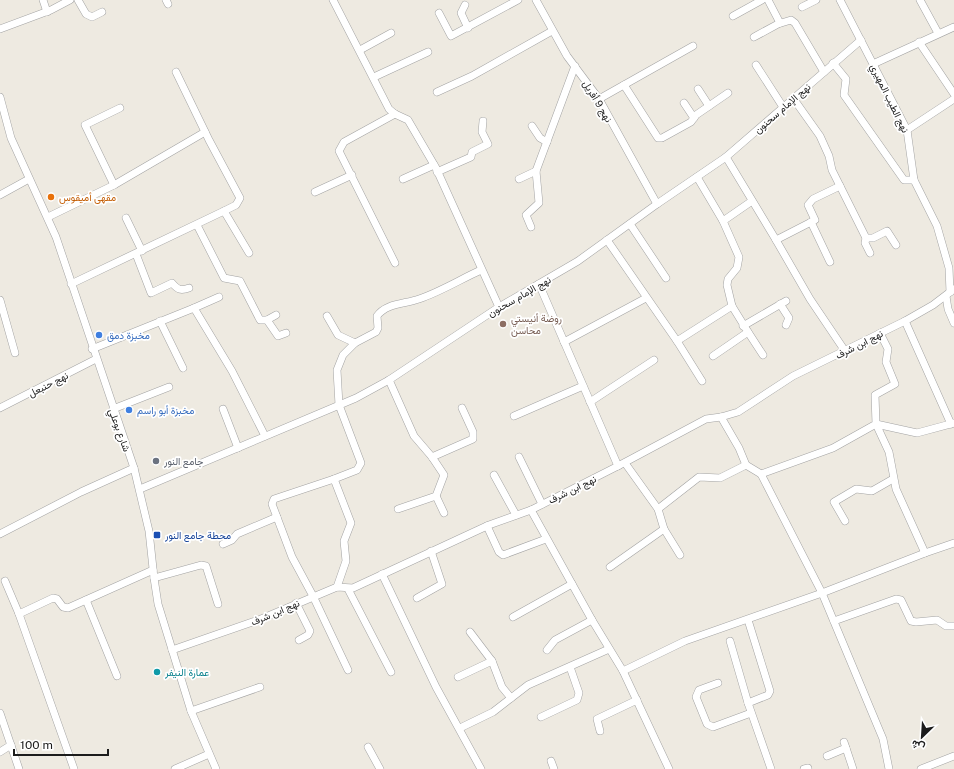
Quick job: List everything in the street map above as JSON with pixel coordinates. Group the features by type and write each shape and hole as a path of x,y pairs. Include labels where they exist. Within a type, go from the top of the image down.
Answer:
{"street":[{"path":"43,0 47,12"},
{"path":"0,29 47,12 70,0"},
{"path":"78,0 86,14 92,17 102,12"},
{"path":"333,0 374,77 389,109 395,114 408,120 435,168 499,307"},
{"path":"439,13 450,36 468,28 518,0"},
{"name":"نهج 9 أفريل","path":"536,0 552,31 599,99 657,204"},
{"path":"733,16 762,0"},
{"path":"768,0 780,24"},
{"path":"802,7 816,0"},
{"name":"نهج الطيب المهيري","path":"840,0 907,130 914,180 939,232 949,268 950,292 948,309 954,324"},
{"path":"920,0 938,33"},
{"path":"465,5 461,13 468,28"},
{"path":"754,37 791,20 795,23 824,72"},
{"path":"873,64 954,27"},
{"path":"437,92 472,76 552,31"},
{"path":"360,50 390,33"},
{"name":"نهج الإمام سحنون","path":"140,489 339,405 389,380 499,307 578,262 657,204 726,157 861,40"},
{"path":"919,42 954,94"},
{"path":"599,99 692,46"},
{"path":"374,77 428,52"},
{"path":"833,63 846,79 844,95 904,180 914,180"},
{"path":"756,65 783,107"},
{"path":"531,227 526,215 539,203 536,171 575,66"},
{"path":"71,284 197,225 236,205 240,198 205,132 176,72"},
{"path":"624,85 658,138 662,138 691,122 709,106 728,93"},
{"path":"698,90 709,106"},
{"name":"شارع بوعلي","path":"0,97 2,114 11,138 29,179 48,216 92,349 134,468 152,547 153,570 158,604 191,711 216,769"},
{"path":"793,98 820,136 840,186 866,238 865,243 870,253"},
{"path":"907,130 954,98"},
{"path":"684,103 694,118"},
{"path":"114,185 85,125 120,108"},
{"path":"395,114 344,142 340,151 395,263"},
{"path":"403,180 471,157 472,152 488,144 482,132 483,121"},
{"path":"532,126 540,138 547,142"},
{"path":"48,216 114,185 205,132"},
{"path":"726,157 810,299 846,351"},
{"path":"519,179 536,171"},
{"path":"315,192 352,174"},
{"path":"697,177 723,221 735,245 739,257 737,268 728,280 732,306 743,326 763,355"},
{"path":"0,195 29,179"},
{"path":"776,240 815,220 808,205 813,200 840,186"},
{"path":"723,221 752,201"},
{"path":"224,211 249,253"},
{"path":"126,218 139,253 151,293 172,283 177,289 182,290 189,288"},
{"path":"811,222 830,262"},
{"path":"630,224 666,278"},
{"path":"197,225 224,278 240,281 260,320 267,320 276,315"},
{"path":"866,238 873,238 887,231 896,246"},
{"path":"607,240 677,341 702,381"},
{"path":"348,670 292,557 272,504 274,498 358,470 361,463 339,405 337,370 343,356 355,342 376,332 378,328 376,316 380,311 401,303 419,299 481,270"},
{"path":"539,284 590,402 622,464 658,509 664,529 680,556"},
{"name":"نهج ابن شرف","path":"348,589 487,526 531,510 706,419 721,417 738,412 793,376 846,351 905,320 950,292"},
{"path":"92,349 219,297"},
{"path":"564,342 646,298"},
{"path":"0,300 15,353"},
{"path":"743,326 783,302 789,318 786,325"},
{"path":"677,341 732,306"},
{"path":"194,308 229,365 265,436"},
{"path":"327,316 338,334 355,342"},
{"path":"267,320 278,336 286,333"},
{"path":"761,474 833,448 876,424 917,433 953,424 905,320"},
{"path":"160,321 183,368"},
{"path":"713,356 748,332"},
{"path":"880,333 888,349 886,362 895,384 875,395 876,424 889,452 893,478 905,513 925,553"},
{"name":"نهج حنبعل","path":"0,408 96,359"},
{"path":"590,402 654,360"},
{"path":"389,380 414,436 432,457 444,475 436,496 444,513"},
{"path":"514,416 583,386"},
{"path":"113,409 169,387"},
{"path":"432,457 473,439 473,432 462,408"},
{"path":"223,409 238,448"},
{"path":"721,417 739,448 746,465 761,474 822,593 883,739 889,769"},
{"path":"519,457 542,504"},
{"path":"658,509 699,477 720,478 746,465"},
{"path":"0,534 110,477 134,468"},
{"path":"494,475 516,515"},
{"path":"845,521 834,502 856,489 872,491 893,478"},
{"path":"334,479 351,524 344,541 346,561 337,587 348,589 391,672"},
{"path":"398,509 436,496"},
{"path":"531,510 592,620 623,671 669,769"},
{"path":"223,544 232,540 237,534 277,517"},
{"path":"487,526 499,552 503,555 546,539"},
{"path":"610,567 664,529"},
{"path":"623,671 685,641 748,620 954,543"},
{"path":"417,598 442,584 431,551"},
{"path":"154,578 201,565 206,566 218,604"},
{"path":"19,614 53,598 57,599 62,606 66,608 153,570"},
{"path":"382,574 436,687 460,728 481,769"},
{"path":"5,581 19,614 74,769"},
{"path":"512,617 572,584"},
{"name":"نهج ابن شرف","path":"172,650 261,619 312,596 337,587"},
{"path":"834,621 896,599 901,600 911,621 937,620 946,626 954,626"},
{"path":"86,600 116,676"},
{"path":"296,603 310,631 308,635 299,640"},
{"path":"547,650 555,640 592,620"},
{"path":"748,620 770,691 768,695 748,703"},
{"path":"470,632 492,661 502,687 511,698"},
{"path":"730,641 751,713 771,769"},
{"path":"460,728 493,712 528,685 610,649"},
{"path":"458,677 492,661"},
{"path":"541,717 577,700 579,693 570,667"},
{"path":"718,683 699,690 696,697 707,724 713,727 751,713"},
{"path":"191,711 260,687"},
{"path":"600,731 598,720 637,700"},
{"path":"0,713 19,769"},
{"path":"0,752 11,745"},
{"path":"827,756 845,745 853,769"},
{"path":"368,747 380,769"},
{"path":"174,769 209,754"},
{"path":"920,769 954,756"},
{"path":"551,761 554,769"}],"place":[{"name":"مقهى أميقوس","path":"51,197"},
{"name":"روضة أنيستي محاسن","path":"503,324"},
{"name":"مخبزة دمق","path":"99,335"},
{"name":"مخبزة أبو راسم","path":"129,410"},
{"name":"جامع النور","path":"156,461"},
{"name":"محطة جامع النور","path":"157,535"},
{"name":"عمارة النيفر","path":"157,672"}]}
